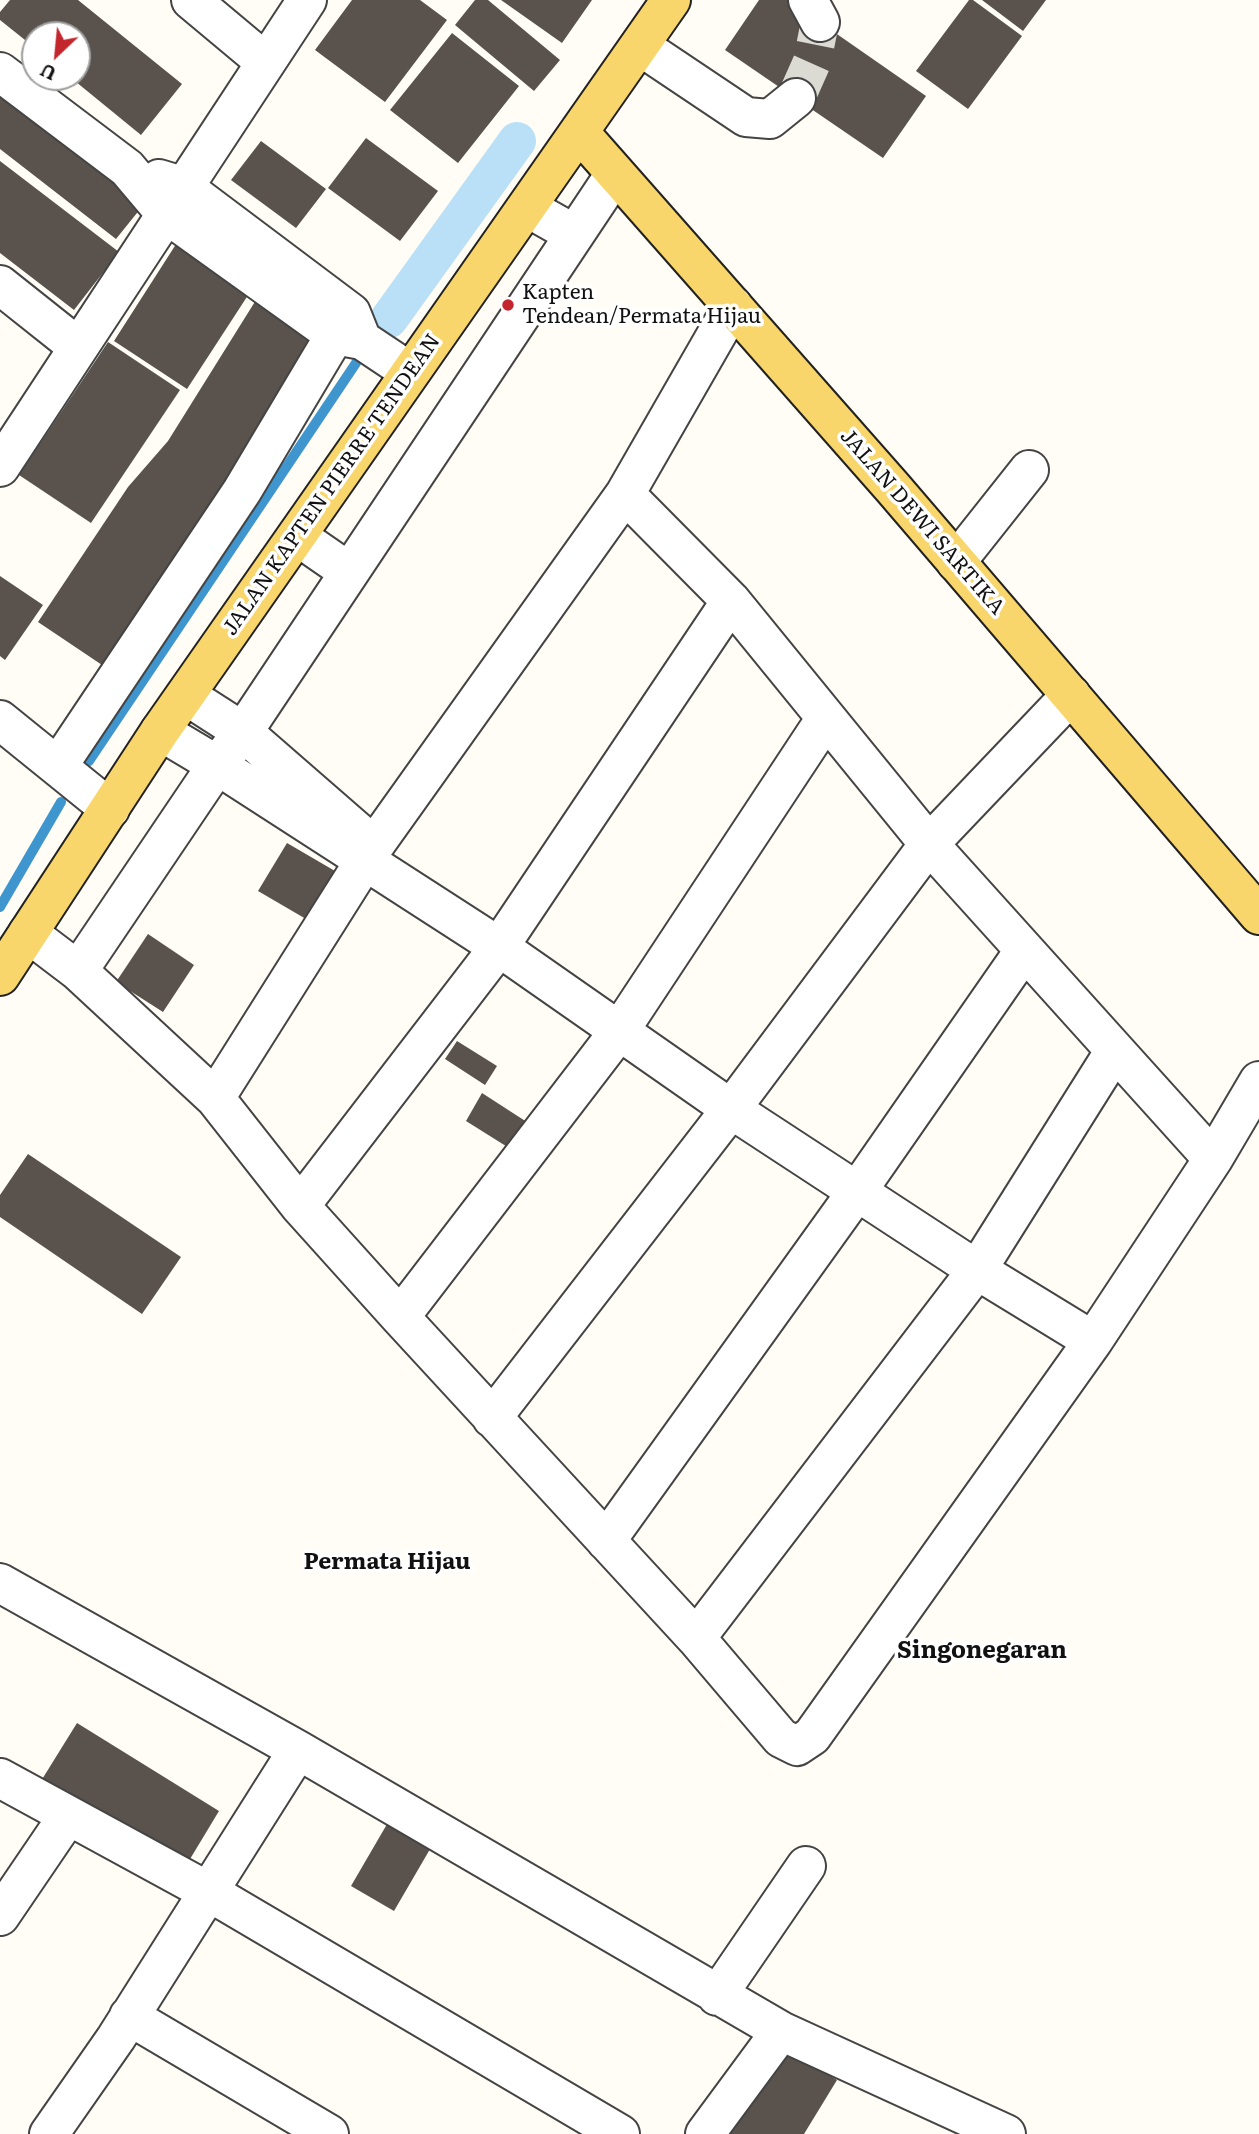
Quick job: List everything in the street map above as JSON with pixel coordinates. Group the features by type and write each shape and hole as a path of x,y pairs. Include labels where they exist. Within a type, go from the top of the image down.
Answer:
{"main road":[{"name":"JALAN KAPTEN PIERRE TENDEAN","path":"0,976 160,732 671,0"},
{"name":"JALAN DEWI SARTIKA","path":"580,133 1071,695 1254,899"}],"street":[{"path":"191,0 264,61"},
{"path":"0,467 264,61 307,0"},
{"path":"640,46 746,117 770,119 796,98"},
{"path":"0,72 127,169 410,372"},
{"path":"78,971 217,765 243,732 615,174"},
{"path":"528,208 574,234"},
{"path":"0,285 78,347"},
{"path":"215,1098 625,494 733,306"},
{"path":"58,766 349,329"},
{"path":"956,562 1028,470"},
{"path":"625,494 731,601 929,844 1213,1159"},
{"path":"297,536 349,572"},
{"path":"300,1206 499,947 731,601"},
{"path":"492,1418 731,1109 929,844 1071,695"},
{"path":"187,696 243,732 376,861"},
{"path":"400,1317 620,1031 826,718"},
{"path":"0,720 110,809"},
{"path":"160,732 376,861 731,1109 1093,1341"},
{"path":"28,933 78,971 215,1098 300,1206 696,1638 781,1738 797,1746 806,1742 1093,1341 1213,1159 1259,1082"},
{"path":"606,1541 858,1190 1024,951"},
{"path":"696,1638 977,1269 1114,1052"},
{"path":"0,1583 298,1750 717,1996 781,2031 1006,2134"},
{"path":"51,2133 209,1892 298,1750"},
{"path":"0,1778 209,1892 621,2134"},
{"path":"0,1916 68,1816"},
{"path":"717,1996 806,1866"},
{"path":"129,2016 329,2134"},
{"path":"705,2134 781,2031"}],"building":[{"path":"10,0 78,0 182,84 141,135 87,91 91,91 91,21 21,21 21,37 0,20 0,12"},
{"path":"352,0 420,0 447,20 385,102 315,50"},
{"path":"475,0 488,0 560,60 534,91 455,25"},
{"path":"501,0 592,0 562,43"},
{"path":"759,0 788,0 926,96 883,158 725,50"},
{"path":"969,0 973,0 1022,36 968,109 916,71"},
{"path":"982,0 1046,0 1023,31"},
{"path":"452,33 519,86 458,163 390,110"},
{"path":"0,81 149,198 116,239 0,149"},
{"path":"366,138 438,191 400,241 328,188"},
{"path":"261,141 326,189 296,228 231,180"},
{"path":"0,161 119,252 74,310 0,253"},
{"path":"180,238 254,286 187,389 114,341"},
{"path":"261,292 331,336 111,671 38,622 128,487 168,441"},
{"path":"108,342 180,390 91,523 19,475"},
{"path":"0,576 43,605 5,660 0,656"},
{"path":"287,843 335,871 306,919 258,891"},
{"path":"148,934 194,965 163,1012 116,982"},
{"path":"457,1041 497,1066 485,1085 445,1059"},
{"path":"482,1093 533,1126 517,1153 466,1121"},
{"path":"28,1154 181,1257 142,1314 0,1217 0,1195"},
{"path":"77,1723 219,1811 184,1869 41,1781"},
{"path":"390,1819 433,1844 394,1911 351,1886"},
{"path":"782,2046 837,2080 804,2134 727,2134"}],"waterway":[{"path":"389,319 517,141"},
{"path":"89,761 356,363"},
{"path":"0,907 61,802"}],"tunnel":[{"path":"796,98 812,62 820,22"}],"place":[{"name":"Kapten Tendean/Permata Hijau","path":"508,305"}],"district":[{"name":"Permata Hijau","path":"387,1562"},
{"name":"Singonegaran","path":"982,1651"}]}
